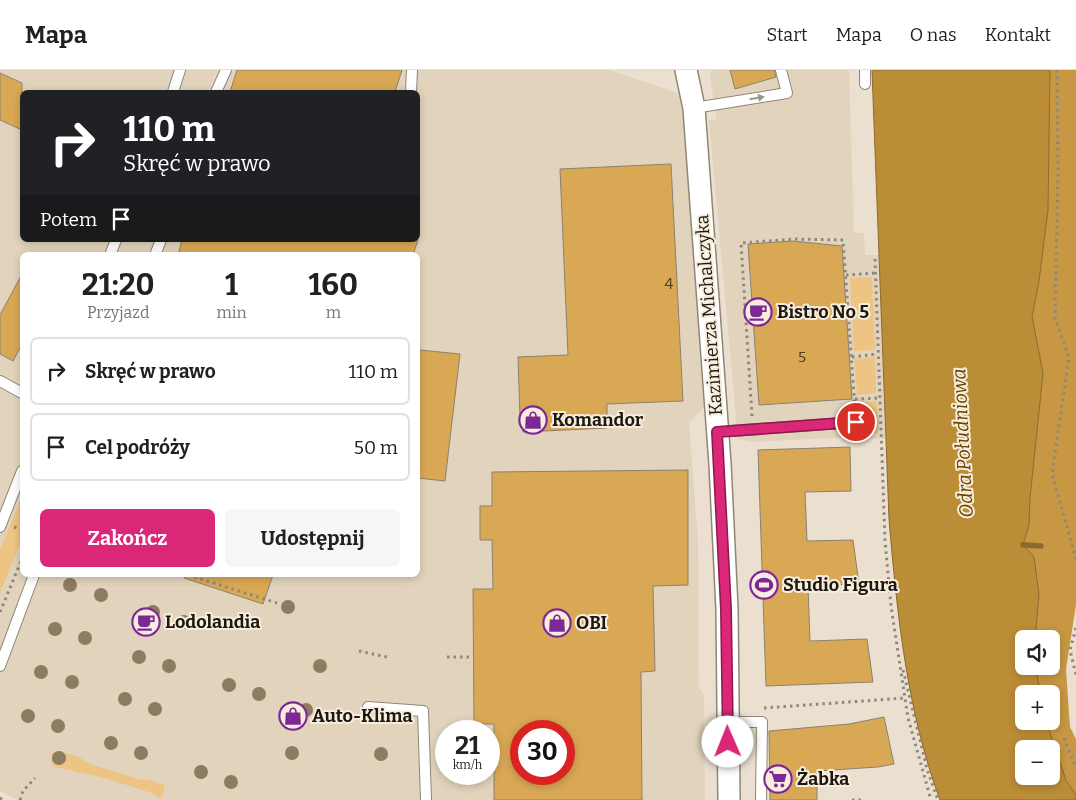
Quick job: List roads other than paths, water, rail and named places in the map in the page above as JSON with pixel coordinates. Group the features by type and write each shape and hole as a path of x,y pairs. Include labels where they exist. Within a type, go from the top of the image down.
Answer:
{"street":[{"name":"Kazimierza Michalczyka","path":"686,70 694,108 717,432 726,609 729,800"}],"lane":[{"path":"174,90 180,70"},
{"path":"217,90 226,70"},
{"path":"411,90 412,70"},
{"path":"694,108 787,93 781,70"},
{"path":"865,70 865,84"},
{"path":"0,381 20,392"},
{"path":"717,432 856,422"},
{"path":"0,527 20,476"},
{"path":"0,666 33,577"},
{"path":"368,707 423,711 426,800"},
{"path":"728,722 762,722 761,800"}],"water":[{"name":"Odra Południowa","path":"872,70 1050,70 1048,210 1039,281 1032,317 1043,373 1029,525 1023,545 1034,557 1039,595 1036,630 1015,630 1015,675 1037,675 1039,685 1015,685 1015,730 1049,730 1052,740 1015,740 1015,785 1060,785 1060,762 1066,780 1076,795 1076,800 940,800 919,732 911,697 896,590 889,519"}],"waterway":[{"path":"1023,545 1041,546"}],"place":[{"name":"Bistro No 5","path":"758,312"},
{"name":"Komandor","path":"533,420"},
{"name":"Studio Figura","path":"764,585"},
{"name":"Lodolandia","path":"146,622"},
{"name":"OBI","path":"557,623"},
{"name":"Auto-Klima","path":"293,716"},
{"name":"Żabka","path":"778,779"}]}
